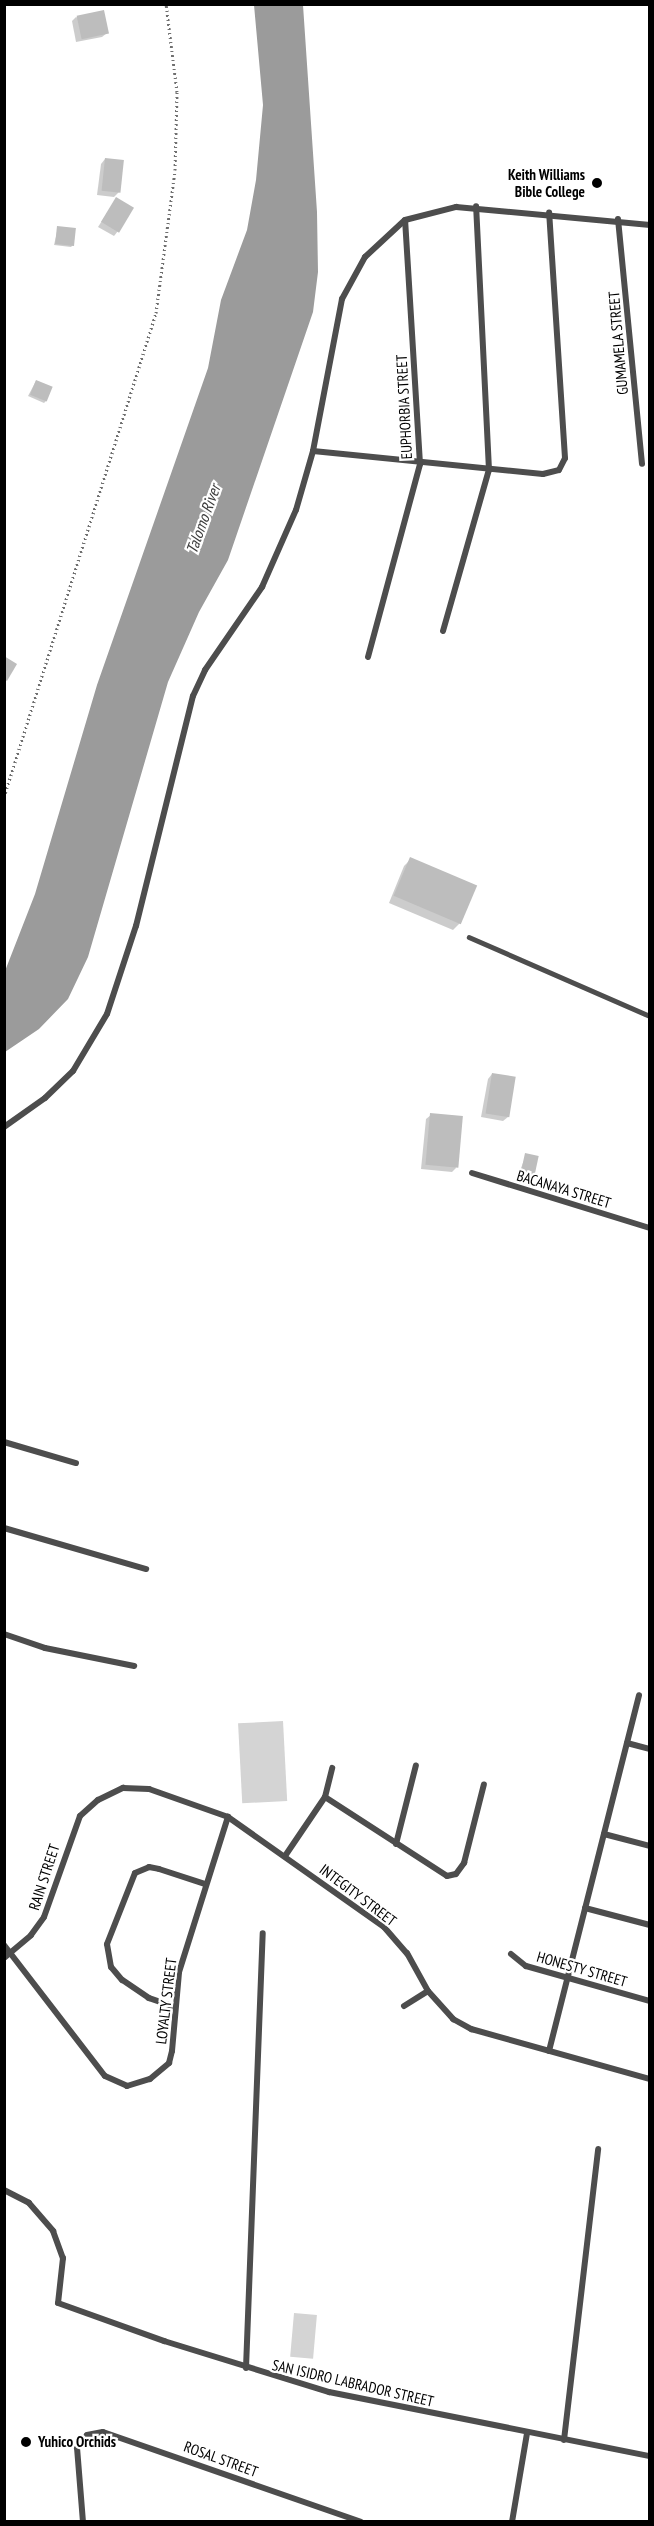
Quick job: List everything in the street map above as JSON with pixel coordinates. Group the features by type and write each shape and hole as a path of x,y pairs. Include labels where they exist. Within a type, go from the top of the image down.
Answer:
{"street":[{"path":"444,631 489,470 476,206"},
{"path":"4,1127 45,1098 73,1071 107,1014 136,926 193,696 205,670 262,587 296,510 313,452 342,299 365,257 405,220 435,210 476,206 618,219 650,225"},
{"path":"313,452 543,474 552,474 564,465 549,213"},
{"name":"GUMAMELA STREET","path":"618,219 642,464"},
{"name":"EUPHORBIA STREET","path":"368,657 420,464 405,220"},
{"name":"BACANAYA STREET","path":"472,1173 650,1228"},
{"path":"4,1442 76,1463"},
{"path":"4,1528 146,1569"},
{"path":"4,1635 45,1648 134,1666"},
{"path":"549,2051 639,1695"},
{"path":"627,1743 650,1749"},
{"path":"396,1844 416,1765"},
{"path":"285,1856 325,1797 332,1768"},
{"path":"325,1797 447,1876 456,1874 464,1863 484,1784"},
{"name":"INTEGITY STREET","path":"98,1800 123,1788 137,1786 183,1798 228,1817 384,1927 407,1953 428,1991 453,2019 471,2029 650,2079"},
{"name":"RAIN STREET","path":"4,1958 44,1917 72,1828 98,1800"},
{"name":"LOYALTY STREET","path":"4,1945 105,2076 117,2084 135,2086 161,2072 169,2063 179,1972 228,1817"},
{"path":"604,1834 650,1846"},
{"path":"175,2007 148,1998 122,1980 111,1967 107,1944 129,1881 142,1869 159,1869 205,1884"},
{"path":"585,1908 650,1925"},
{"path":"246,2368 263,1933"},
{"name":"HONESTY STREET","path":"511,1954 526,1966 650,2001"},
{"path":"404,2006 428,1991"},
{"path":"564,2440 598,2149"},
{"name":"SAN ISIDRO LABRADOR STREET","path":"4,2190 29,2203 53,2231 63,2259 58,2303 246,2368 329,2392 650,2456"},
{"path":"512,2522 527,2433"},
{"name":"ROSAL STREET","path":"82,2522 77,2448 87,2435 114,2434 361,2522"}],"lane":[{"path":"469,937 650,1016"}],"path":[{"path":"4,797 156,313 175,170 177,92 166,4"}],"shaded area":[{"path":"283,1721 287,1801 242,1803 238,1723"},
{"path":"294,2313 317,2315 313,2359 290,2357"}],"water":[{"name":"Talomo River","path":"254,5 303,5 317,212 318,272 313,312 228,560 199,612 168,682 88,957 68,999 39,1029 5,1052 5,971 35,894 97,685 208,368 221,300 247,230 256,180 263,105"}],"building":[{"path":"104,10 109,33 82,39 77,16"},
{"path":"105,158 124,160 120,193 102,191"},
{"path":"116,197 134,208 119,233 101,222"},
{"path":"57,226 76,228 74,246 55,244"},
{"path":"36,380 53,387 47,402 30,395"},
{"path":"4,656 17,664 7,681 4,679"},
{"path":"410,857 477,886 461,924 394,896"},
{"path":"492,1073 516,1077 509,1117 486,1113"},
{"path":"430,1113 463,1116 458,1168 425,1165"},
{"path":"525,1153 539,1156 535,1174 521,1172"}],"place":[{"name":"Keith Williams Bible College","path":"597,183"},
{"name":"Yuhico Orchids","path":"26,2442"}]}
